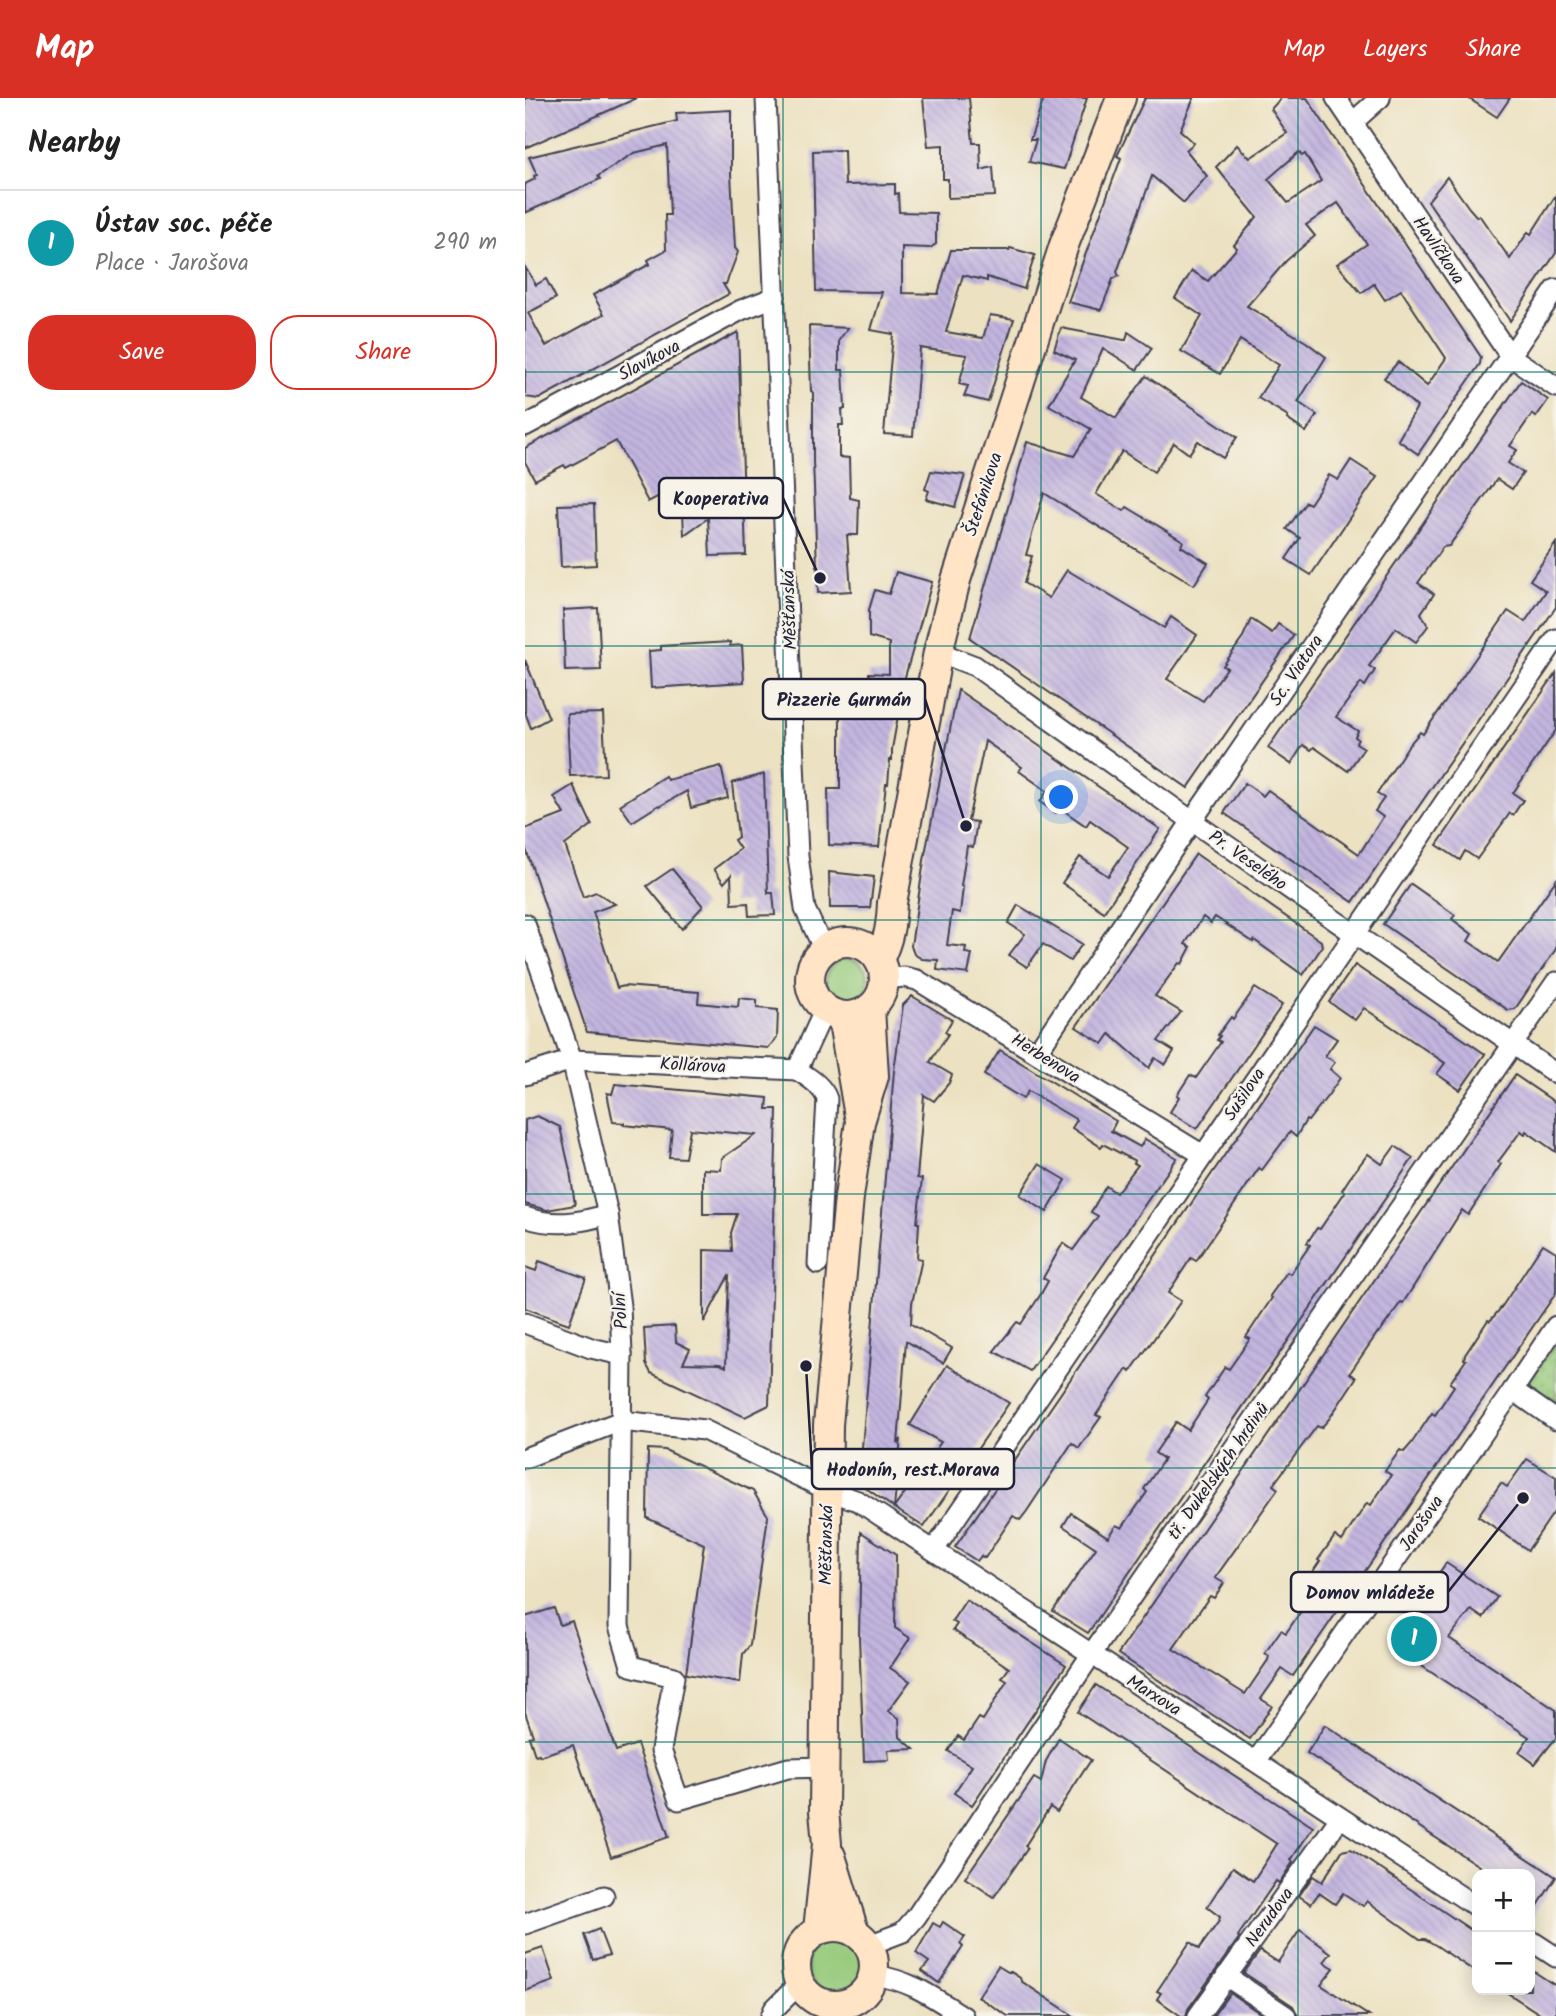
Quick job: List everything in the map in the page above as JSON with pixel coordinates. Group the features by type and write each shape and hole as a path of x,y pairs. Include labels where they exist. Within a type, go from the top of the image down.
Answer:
{"main road":[{"name":"Štefánikova","path":"874,960 892,903 938,652 956,580 1064,244 1121,98"},
{"path":"834,944 874,960 883,990 870,1008 861,1014 833,1012 813,994 810,975 812,965 824,950 834,944"},
{"name":"Měšťanská","path":"818,1930 827,1843 824,1767 828,1425 840,1280 860,1122 874,1076 870,1008"},
{"name":"Měšťanská","path":"833,1012 860,1122"},
{"name":"Měšťanská","path":"827,1843 862,1938 874,1960 866,1995"},
{"path":"862,1938 842,1927 830,1926 818,1930 804,1941 795,1966 800,1983 812,1998 831,2010 866,1995"}],"street":[{"name":"Měšťanská","path":"767,98 799,856 805,909 824,950"},
{"name":"Havlíčkova","path":"1336,98 1510,356 1556,387"},
{"path":"1353,122 1380,98"},
{"name":"Sc. Viatora","path":"1037,1052 1556,289"},
{"name":"Slavíkova","path":"525,426 741,310 775,297"},
{"name":"Sušilova","path":"934,1550 1556,639"},
{"name":"Pr. Veselého","path":"938,652 975,666 1192,821 1556,1074"},
{"name":"Polní","path":"525,924 572,1060 608,1214 620,1306 622,1355 619,1626 631,1666 674,1677 661,1750 679,1800 787,1768 824,1767"},
{"name":"Herbenova","path":"874,960 904,977 917,980 1203,1155"},
{"name":"tř. Dukelských hrdinů","path":"862,1938 888,1940 903,1932 916,1917 1091,1655 1556,982"},
{"path":"818,1264 827,1100 818,1085 797,1070 833,1012"},
{"name":"Kollárova","path":"525,1075 572,1060 797,1070"},
{"path":"525,1217 540,1223 579,1223 608,1214"},
{"path":"525,1323 591,1348 622,1355"},
{"name":"Jarošova","path":"1257,1760 1556,1326"},
{"path":"1513,1390 1556,1420"},
{"path":"525,1458 621,1421"},
{"name":"Marxova","path":"621,1421 704,1430 827,1490 858,1502 1257,1760 1472,1904"},
{"name":"Nerudova","path":"1198,2016 1340,1818"},
{"path":"525,1924 604,1896"},
{"path":"1535,1943 1555,1953"},
{"path":"1226,1976 1286,2016"},
{"path":"866,1995 897,1979 917,1987 963,2016"},
{"path":"771,2016 774,2009 800,1983"}],"green space":[{"path":"847,959 862,965 868,980 862,995 847,1001 832,995 826,980 832,965"},
{"path":"1556,1343 1556,1401 1528,1382"},
{"path":"835,1938 855,1946 863,1966 855,1986 835,1994 815,1986 807,1966 815,1946"}],"building":[{"path":"525,98 637,98 525,148"},
{"path":"923,98 969,98 973,143 980,143 981,170 993,167 995,196 948,198 948,179 943,179 943,145 928,146"},
{"path":"1044,98 1087,98 1064,169 1029,162 1036,140 1030,140"},
{"path":"1145,98 1194,98 1180,130 1194,143 1186,150 1207,176 1184,203 1152,176 1117,272 1119,276 1113,279 1101,310 1068,302 1121,158 1117,156"},
{"path":"1281,98 1307,98 1481,357 1480,364 1418,454 1398,440 1417,407 1384,378 1398,362 1427,386 1446,358 1401,290 1385,300 1374,284 1361,293 1337,264 1367,244 1338,203 1306,225 1315,236 1286,261 1247,306 1326,357 1298,402 1317,415 1306,432 1287,419 1288,416 1258,398 1279,365 1240,340 1220,374 1181,351 1202,316 1175,298 1192,271 1208,281 1237,248 1234,245 1257,217 1216,167 1237,145 1250,158 1287,133 1271,109","holes":["1299,152 1302,156 1305,154 1321,181 1288,203 1268,179"]},
{"path":"1468,98 1510,98 1497,117"},
{"path":"731,110 731,174 735,248 738,252 726,284 723,284 729,294 539,399 525,397 525,267 536,285 546,279 556,298 528,313 546,346 604,314 593,295 650,264 648,260 666,250 665,215 670,215 667,145 634,153 598,176 600,179 525,213 525,184 537,175 529,157 677,121 676,113"},
{"path":"844,150 845,185 895,184 899,212 936,213 936,244 930,248 902,247 902,293 938,294 951,250 1010,248 1035,255 1024,289 987,277 987,281 963,275 946,332 983,338 990,315 1014,319 988,402 964,396 968,386 959,384 967,355 920,348 913,436 884,434 893,334 871,330 882,292 816,291 813,151"},
{"path":"1447,177 1469,208 1477,217 1479,215 1510,259 1528,232 1531,234 1556,195 1556,253 1510,321 1428,201"},
{"path":"809,326 848,328 839,340 839,370 843,370 845,409 842,409 843,425 839,425 839,457 849,458 850,498 859,500 858,535 847,535 851,591 818,593"},
{"path":"1061,328 1124,340 1128,332 1152,348 1137,370 1103,348 1081,397 1116,418 1146,376 1237,437 1223,458 1198,441 1189,454 1174,443 1154,472 1122,451 1096,494 1124,511 1127,507 1183,541 1181,546 1208,563 1194,585 1044,493 1026,555 1032,556 1024,583 1049,598 1067,570 1164,628 1171,617 1197,635 1167,679 1203,701 1227,668 1223,666 1242,639 1251,619 1272,633 1278,624 1294,635 1188,788 970,638 1027,442 1074,456 1091,429 1049,405 1075,360 1054,350"},
{"path":"738,332 746,555 710,556 708,518 684,535 682,484 648,502 616,441 566,468 564,465 535,480 525,462 525,448"},
{"path":"1521,381 1548,400 1536,417 1532,414 1510,446 1517,450 1508,463 1523,473 1512,489 1497,479 1449,546 1443,547 1418,583 1434,594 1421,613 1428,626 1416,642 1396,628 1369,666 1375,670 1365,686 1361,683 1336,717 1358,731 1356,743 1364,748 1348,771 1314,747 1311,750 1303,745 1291,764 1268,748"},
{"path":"1351,460 1377,477 1311,575 1286,559 1300,538 1287,529 1306,502 1310,504 1329,475 1338,480"},
{"path":"931,471 965,475 955,507 926,499 929,491 925,489"},
{"path":"594,504 596,565 561,567 558,505"},
{"path":"1556,543 1556,607 1353,902 1224,813 1245,783 1263,796 1268,790 1359,854 1383,817 1375,811 1384,798 1377,794 1408,746 1420,732 1423,734 1508,611 1525,622 1546,591 1530,580"},
{"path":"896,572 932,582 905,677 886,784 879,847 829,845 828,789 840,789 840,715 871,715 869,673 889,674 889,643 869,637 869,610 875,590 889,594"},
{"path":"598,608 601,670 565,671 563,610"},
{"path":"730,642 730,646 742,645 744,682 651,688 649,651 661,650 661,646"},
{"path":"525,660 549,718 531,728 525,712"},
{"path":"1556,673 1556,730 1513,793 1523,800 1513,815 1510,813 1477,859 1465,851 1460,860 1437,845"},
{"path":"958,690 1160,829 1104,912 1062,883 1080,857 1108,876 1128,847 1090,820 1086,826 1060,808 1056,813 1040,802 1047,791 1019,771 1022,767 985,741 968,821 977,822 973,847 967,846 960,913 952,911 947,945 966,947 965,953 972,954 968,974 937,970 938,960 922,959 914,954 911,946 925,854"},
{"path":"603,713 606,775 570,776 567,714"},
{"path":"721,766 728,798 691,808 687,791 632,822 620,805 665,776 667,780"},
{"path":"764,774 768,893 773,893 775,915 749,916 748,903 732,904 731,875 724,883 714,869 740,849 734,840 738,837 732,783"},
{"path":"573,785 592,825 565,845 583,897 596,892 615,904 593,912 617,988 624,986 699,992 698,1003 738,1007 739,998 757,1000 757,1008 778,1010 777,1038 768,1048 587,1032 525,846 525,829 564,814 554,797"},
{"path":"1196,854 1321,941 1322,947 1303,975 1254,940 1253,942 1215,917 1211,923 1203,917 1185,944 1191,947 1182,964 1179,963 1155,996 1181,1012 1158,1041 1174,1051 1165,1065 1155,1058 1149,1068 1110,1034 1103,1044 1076,1027"},
{"path":"672,869 703,906 682,929 647,886"},
{"path":"829,872 874,877 870,908 830,908"},
{"path":"1556,880 1556,949 1515,1009 1508,1010 1383,924 1411,884 1455,915 1452,919 1472,934 1468,941 1498,962"},
{"path":"1018,905 1082,944 1070,961 1043,944 1027,967 1009,955 1025,934 1008,923"},
{"path":"1355,965 1485,1054 1460,1090 1437,1074 1445,1063 1364,1008 1355,1020 1329,1002"},
{"path":"1255,988 1282,1005 1197,1129 1170,1112 1190,1075 1196,1078 1221,1042 1217,1040 1220,1036 1218,1035"},
{"path":"912,996 952,1020 945,1032 948,1034 930,1062 952,1075 934,1101 924,1095 917,1178 922,1179 917,1223 917,1258 922,1259 912,1303 911,1324 952,1348 943,1363 906,1341 894,1508 859,1483 894,1071 903,1005"},
{"path":"1314,1025 1337,1039 1325,1056 1335,1062 1330,1069 1340,1078 1329,1094 1308,1121 1306,1120 1296,1137 1290,1132 1262,1170 1259,1168 1196,1261 1191,1258 1168,1293 1181,1301 1130,1372 1127,1369 1096,1415 1101,1417 1079,1448 1072,1443 1020,1520 1013,1516 985,1558 981,1556 977,1561 955,1547"},
{"path":"1000,1050 1116,1121 1111,1131 1140,1147 1145,1139 1177,1158 1030,1371 994,1351 1017,1322 1021,1324 1041,1294 1048,1281 1043,1278 1063,1243 1073,1250 1098,1216 1091,1212 1106,1186 1116,1193 1138,1165 1103,1144 1101,1147 1072,1128 1077,1120 1028,1091 1023,1099 984,1075"},
{"path":"1515,1075 1556,1103 1556,1152 1526,1131 1525,1134 1521,1131 1498,1162 1501,1164 1468,1215 1462,1210 1403,1303 1401,1302 1378,1332 1350,1373 1356,1378 1329,1419 1321,1428 1317,1426 1273,1485 1278,1489 1215,1578 1224,1583 1214,1598 1210,1596 1173,1649 1245,1694 1268,1660 1269,1656 1265,1653 1281,1630 1286,1633 1308,1601 1298,1594 1320,1561 1318,1560 1335,1536 1342,1541 1367,1503 1371,1505 1391,1475 1385,1471 1400,1450 1404,1452 1411,1444 1432,1413 1435,1415 1454,1386 1450,1383 1466,1360 1465,1355 1488,1320 1501,1308 1543,1244 1556,1252 1556,1293 1293,1676 1282,1669 1261,1699 1272,1706 1250,1739 1118,1654"},
{"path":"615,1084 768,1098 767,1109 777,1109 769,1405 745,1417 651,1373 646,1364 644,1328 675,1326 676,1342 690,1349 683,1363 720,1364 726,1367 729,1275 704,1322 704,1250 732,1251 731,1233 737,1214 703,1214 703,1169 721,1170 722,1158 756,1135 690,1129 685,1158 669,1157 672,1130 613,1122 607,1093 612,1094"},
{"path":"537,1116 560,1127 575,1205 547,1210 525,1204 525,1120"},
{"path":"1395,1146 1413,1158 1088,1633 1053,1611 1096,1548 1063,1526 1071,1513 1108,1537 1116,1525 1122,1528 1147,1492 1144,1489 1164,1459 1155,1453 1176,1422 1188,1430 1225,1367 1229,1369 1250,1339 1246,1337 1272,1298 1270,1296 1287,1272 1290,1274 1310,1245 1307,1243 1317,1228 1320,1229 1345,1192 1342,1190 1349,1179 1368,1154 1382,1164"},
{"path":"1039,1164 1066,1180 1047,1212 1020,1195"},
{"path":"539,1261 586,1278 569,1324 525,1308 525,1267 536,1271"},
{"path":"947,1365 1009,1403 924,1527 894,1508 941,1442 910,1425"},
{"path":"648,1449 665,1450 753,1491 768,1516 750,1645 743,1654 740,1683 686,1674 704,1544 647,1518"},
{"path":"1527,1459 1556,1477 1556,1509 1528,1550 1478,1516 1501,1483 1507,1487"},
{"path":"861,1532 896,1555 895,1628 910,1638 890,1668 910,1681 888,1711 899,1718 900,1737 914,1749 888,1750 889,1760 864,1761 859,1637"},
{"path":"1446,1563 1497,1597 1483,1618 1471,1610 1449,1638 1556,1710 1556,1738 1535,1764 1519,1752 1529,1737 1390,1645"},
{"path":"966,1600 1066,1665 972,1805 954,1793 972,1766 948,1751 958,1736 964,1740 979,1718 983,1720 1007,1681 1002,1678 1009,1668 953,1630 957,1624 952,1621"},
{"path":"554,1608 560,1625 572,1621 616,1751 637,1744 669,1837 611,1857 573,1745 540,1756 535,1755 529,1737 533,1736 525,1712 525,1617"},
{"path":"1096,1685 1313,1827 1279,1883 1276,1881 1188,2009 1186,2016 1181,2016 1157,1999 1161,1993 1157,1991 1190,1942 1199,1949 1219,1921 1220,1917 1207,1907 1233,1867 1253,1881 1277,1844 1078,1712"},
{"path":"1325,1725 1556,1877 1535,1910 1535,1869 1483,1869 1307,1753"},
{"path":"1059,1738 1091,1760 1057,1812 1050,1807 1025,1846 1028,1848 994,1897 965,1878 1034,1778 1041,1782 1046,1761"},
{"path":"1351,1849 1472,1931 1472,1970 1437,1946 1420,1939 1367,1901 1363,1906 1343,1893 1335,1904 1319,1893 1311,1904 1299,1896 1313,1876 1322,1882 1342,1851"},
{"path":"943,1922 965,1937 960,1944 963,1947 939,1983 922,1971 929,1962 916,1953 933,1923 940,1927"},
{"path":"599,1929 609,1955 593,1960 584,1935"},
{"path":"1300,1930 1331,1953 1324,1962 1334,1968 1321,1985 1369,2016 1298,2016 1293,2006 1244,1973 1260,1951 1278,1962"},
{"path":"543,1948 554,1981 525,1991 525,1954"},
{"path":"998,1966 1011,1972 1074,2016 1008,2016 978,1997"},
{"path":"1535,1972 1556,1986 1556,2016 1543,2016 1511,1995 1535,1995"},
{"path":"1230,1993 1264,2016 1213,2016"}],"place":[{"name":"Kooperativa","path":"820,578"},
{"name":"Pizzerie Gurmán","path":"966,826"},
{"name":"Hodonín, rest.Morava","path":"806,1366"},
{"name":"Domov mládeže","path":"1523,1498"},
{"name":"Ústav soc. péče","path":"1414,1639"}]}
